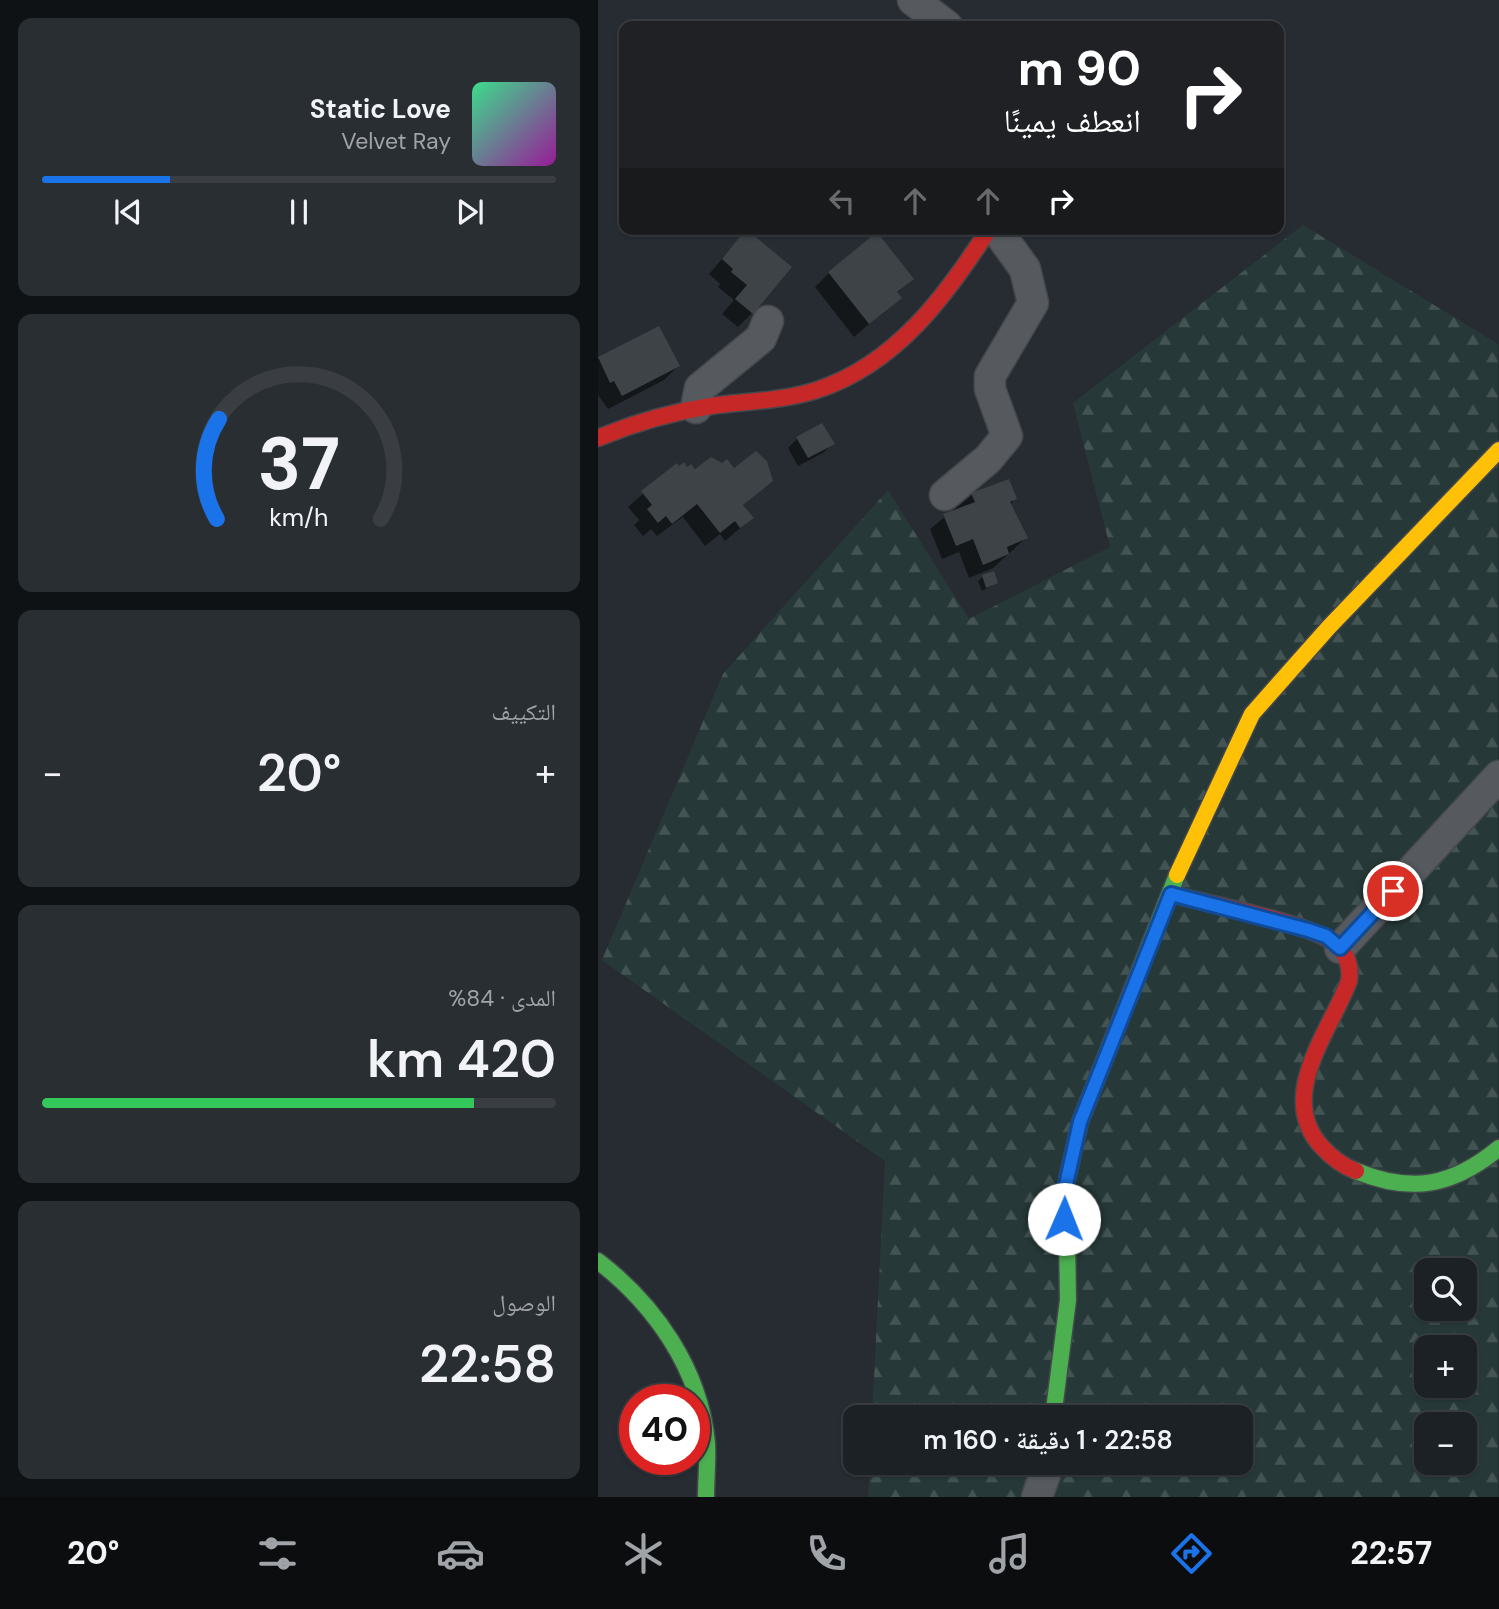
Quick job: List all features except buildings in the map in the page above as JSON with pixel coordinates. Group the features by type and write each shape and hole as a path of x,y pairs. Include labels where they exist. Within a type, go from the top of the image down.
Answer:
{"street":[{"path":"913,0 940,21"},
{"path":"598,438 646,421 696,408 817,390 872,363 946,295 984,235"},
{"path":"945,495 988,459 1007,436 989,389 990,376 1033,303 1025,269 1000,235"},
{"path":"696,408 700,388 761,338 768,321"},
{"path":"1055,1405 1068,1300 1067,1236 1062,1202 1068,1167 1080,1122 1186,852 1252,714 1329,627 1499,450"},
{"path":"1340,948 1499,776"},
{"path":"1171,894 1326,936 1340,948 1349,962 1350,978 1332,1023 1317,1047 1304,1093 1305,1114 1312,1137 1331,1156 1363,1177 1384,1183 1445,1181 1472,1169 1499,1148"},
{"path":"598,1261 646,1301 685,1367 706,1440 706,1497"},
{"path":"1037,1497 1045,1475"}],"green space":[{"path":"1303,225 1498,344 1498,1497 868,1497 869,1475 1253,1475 1253,1405 873,1405 885,1161 602,960 723,674 888,490 969,619 1110,547 1073,403"}],"traffic: fast":[{"path":"1055,1405 1068,1300 1067,1236 1062,1202 1080,1122 1177,875"},
{"path":"1356,1171 1396,1182 1431,1182 1465,1171 1499,1148"},
{"path":"598,1261 619,1278 656,1318 684,1364 703,1416 707,1443 706,1497"}],"traffic: slow":[{"path":"1177,875 1252,714 1329,627 1499,450"}],"traffic: jam":[{"path":"598,438 668,415 711,406 791,396 817,390 845,378 871,363 916,325 937,303 985,235"},
{"path":"1171,894 1284,922 1325,938 1338,946 1344,954 1349,966 1349,981 1311,1063 1305,1084 1304,1106 1309,1126 1321,1146 1337,1161 1356,1171"}],"route":[{"path":"1064,1219 1062,1202 1080,1122 1171,894 1308,930 1326,936 1340,948 1393,891"}]}
